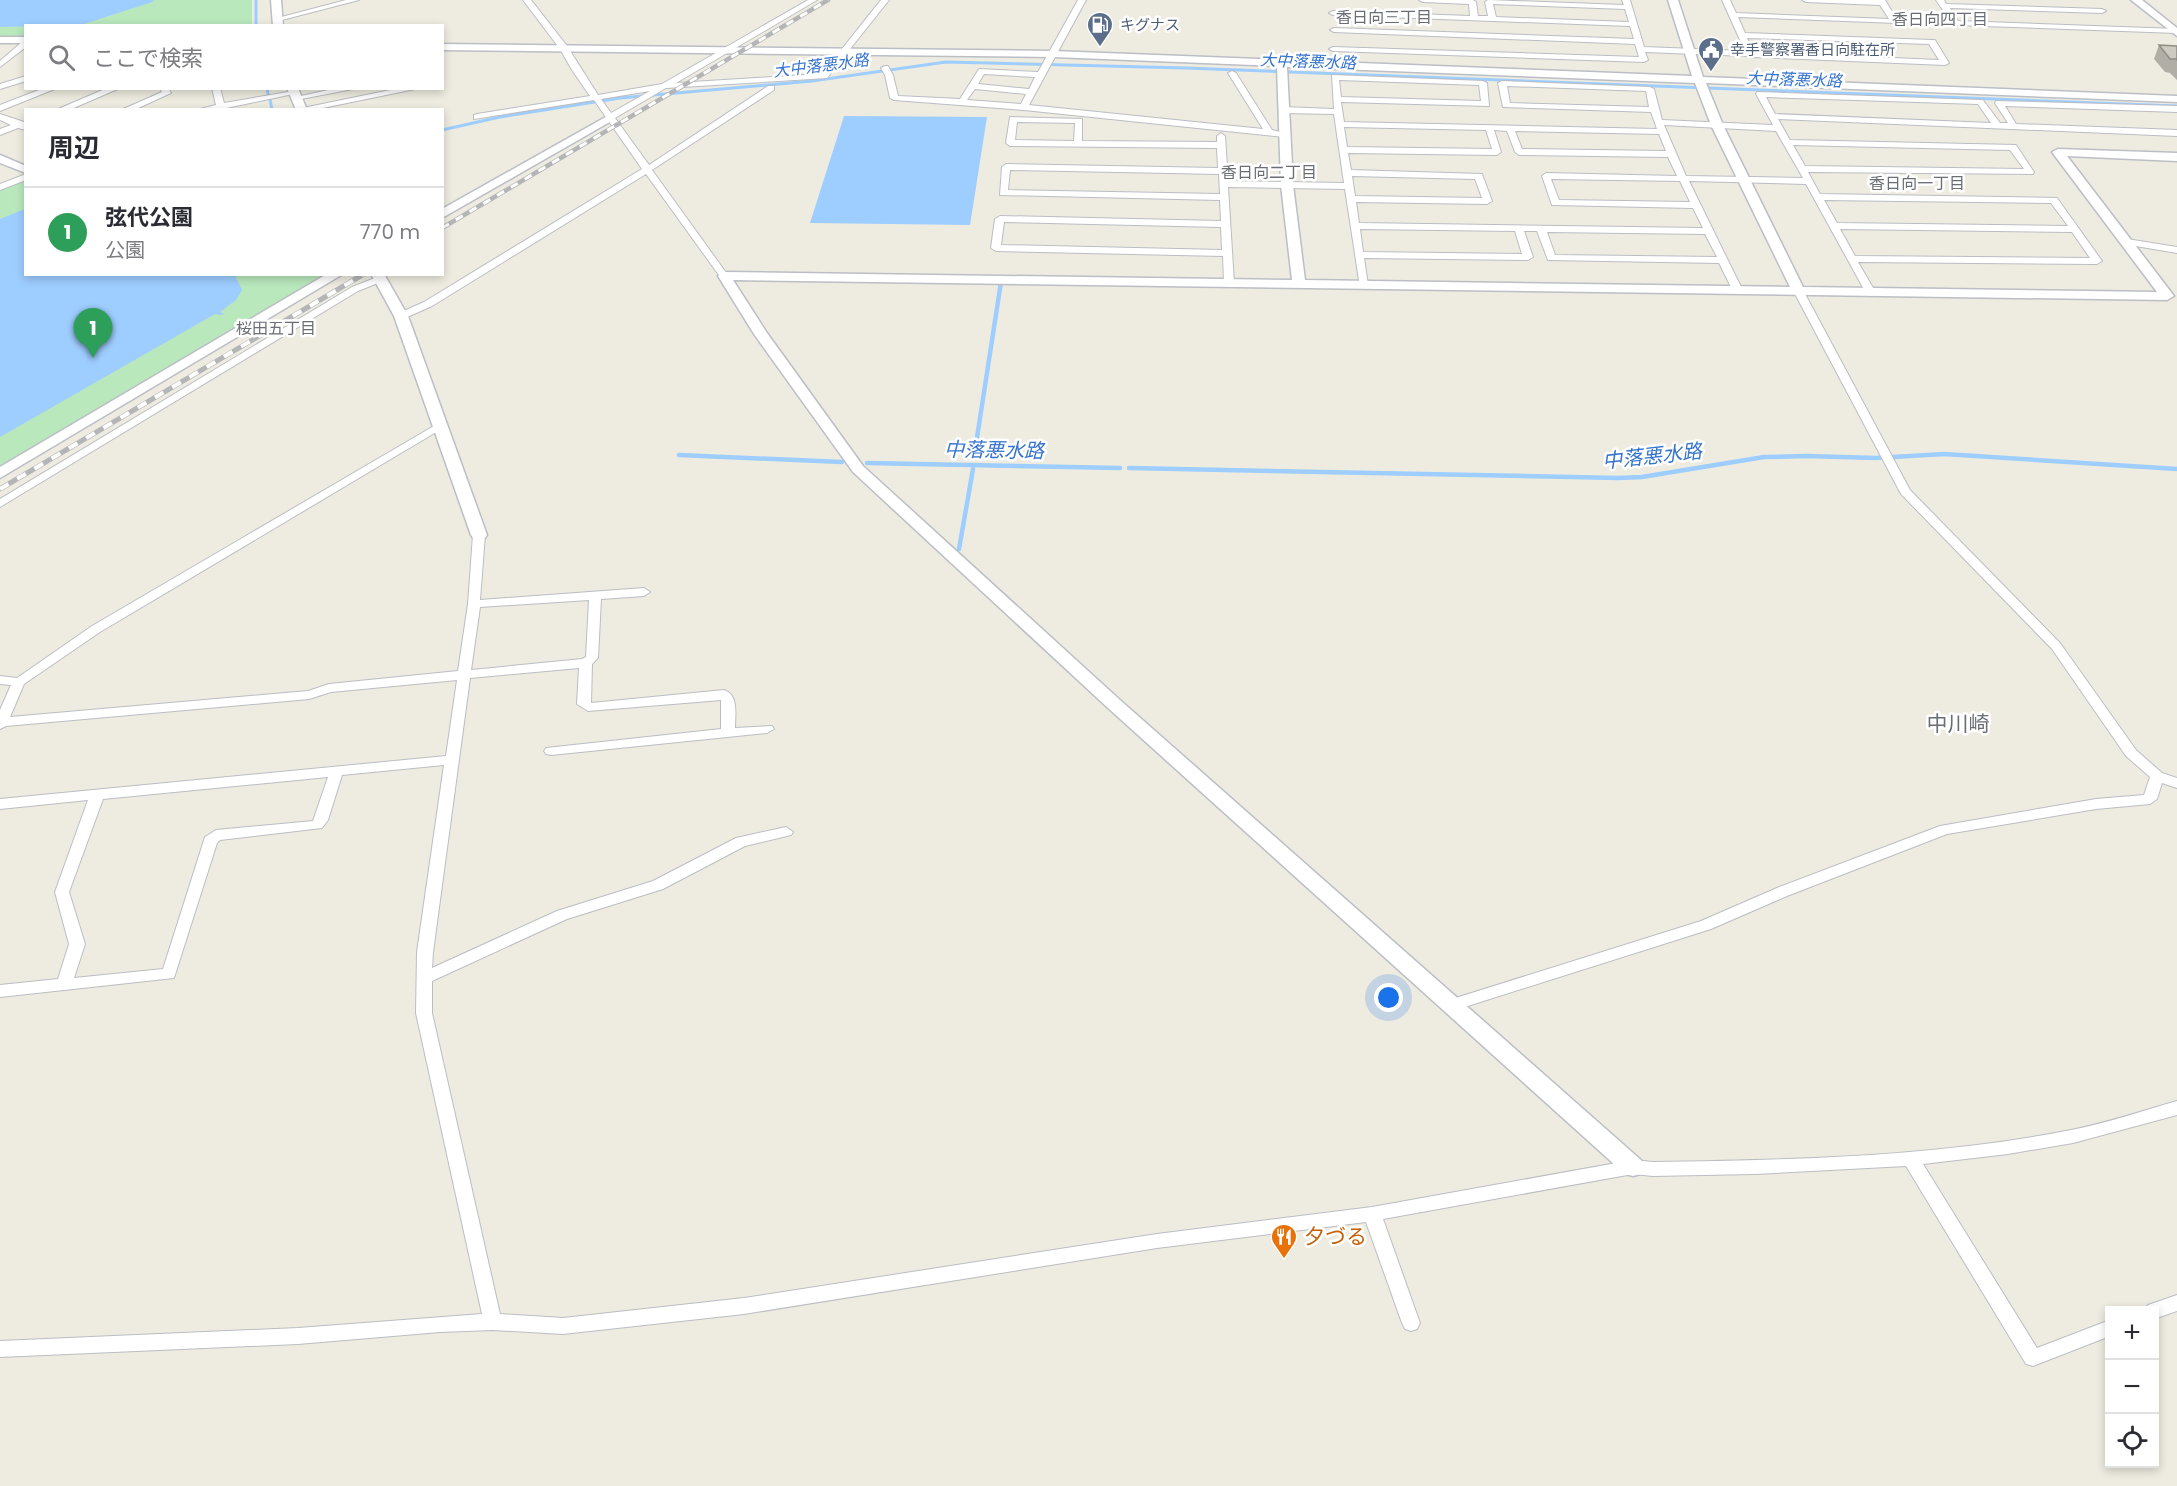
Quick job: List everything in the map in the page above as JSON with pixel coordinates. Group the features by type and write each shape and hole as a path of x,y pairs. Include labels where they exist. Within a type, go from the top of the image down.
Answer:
{"street":[{"path":"276,0 278,22 355,0"},
{"path":"527,0 564,48 724,276 760,334 858,469 1114,704 1633,1167"},
{"path":"444,213 813,0"},
{"path":"477,117 599,100 664,88 824,76 885,0"},
{"path":"1024,107 1082,0 1076,0"},
{"path":"1423,0 1472,2 1474,18"},
{"path":"1673,0 1701,85 1742,180 1905,492 2056,646 2131,753 2157,776 2177,783"},
{"path":"1726,0 1751,56"},
{"path":"1733,15 1894,21 1882,2 1806,0"},
{"path":"2091,0 2120,29"},
{"path":"2136,0 2176,31"},
{"path":"1333,49 1644,60 1627,4 1489,2 1492,18"},
{"path":"1942,3 2102,11"},
{"path":"1942,3 1956,23 2176,31"},
{"path":"1332,65 1334,10 1633,24"},
{"path":"1334,30 1494,36 1751,56 1946,63 1932,42 1742,35"},
{"path":"1476,36 1478,54"},
{"path":"1494,36 1497,55"},
{"path":"0,40 24,42"},
{"path":"0,65 24,44"},
{"path":"444,47 846,51 1283,69 1332,65 1701,85 2175,105"},
{"path":"1283,69 1287,185 1299,284"},
{"path":"886,70 894,98 1024,107 1221,145"},
{"path":"962,102 982,71 1041,75"},
{"path":"1232,73 1269,132"},
{"path":"1338,99 1486,104 1483,83 1335,77 1363,285"},
{"path":"0,87 24,79"},
{"path":"1654,110 1506,105 1502,83 1650,89 1654,110 1671,154 1738,291"},
{"path":"972,86 1032,92"},
{"path":"401,316 428,304 648,169 771,88"},
{"path":"0,108 48,90"},
{"path":"65,108 111,90"},
{"path":"130,108 167,93 165,90"},
{"path":"216,90 220,106"},
{"path":"210,108 294,93 330,90"},
{"path":"307,108 405,90"},
{"path":"294,93 302,108"},
{"path":"1871,293 1760,94 1980,102 1996,124"},
{"path":"2013,125 1999,104 2132,108 2175,105"},
{"path":"1283,110 1338,112"},
{"path":"1771,116 2177,133"},
{"path":"0,117 23,125"},
{"path":"1078,143 1079,121 1013,120 1010,143 1078,143 1140,131 1220,127 1284,134"},
{"path":"1659,122 1777,128"},
{"path":"1340,124 1662,132"},
{"path":"0,132 23,125"},
{"path":"1220,127 1227,224 1228,283"},
{"path":"1344,150 1497,152 1489,127"},
{"path":"1510,128 1519,152 1671,154"},
{"path":"1785,142 2013,147 2031,172 1801,169"},
{"path":"724,276 2167,296 2058,152 2177,157"},
{"path":"0,159 24,169"},
{"path":"1223,171 1006,167 1003,193 1225,197"},
{"path":"1347,173 1479,176 1487,201 1351,199"},
{"path":"1695,204 1554,203 1546,176 1807,180"},
{"path":"0,187 24,178"},
{"path":"1224,183 1349,186"},
{"path":"1816,197 2054,200 2097,261 1851,259"},
{"path":"1227,224 1000,219 996,248 1228,253"},
{"path":"1355,226 1709,231"},
{"path":"1833,226 2075,229"},
{"path":"1359,255 1528,257 1519,229"},
{"path":"1541,229 1551,258 1722,260"},
{"path":"2127,242 2177,250"},
{"path":"0,472 334,276"},
{"path":"0,504 378,277 401,316 479,535 474,604 426,940 423,1012 493,1322"},
{"path":"439,426 96,628 19,682 1,723 309,695 329,688 586,663 592,658 595,596"},
{"path":"474,604 644,592"},
{"path":"586,663 584,704 588,707 724,694 728,699 728,733"},
{"path":"0,680 19,682"},
{"path":"551,751 767,729"},
{"path":"0,804 450,760"},
{"path":"0,991 169,974 210,841 216,835 317,825 321,820 336,772"},
{"path":"1452,1005 1706,926 1782,892 1945,829 2096,804 2150,799 2157,776"},
{"path":"64,985 78,944 62,892 97,795"},
{"path":"424,978 562,915 658,885 741,842 786,832"},
{"path":"0,1350 298,1336 440,1324 493,1322 563,1326 744,1306 1157,1241 1372,1214 1633,1167 1653,1170 1786,1167 1911,1160 2057,1140 2103,1130 2177,1108"},
{"path":"1911,1160 2033,1358 2105,1330"},
{"path":"1372,1214 1411,1323"},
{"path":"2159,1309 2177,1303"}],"green space":[{"path":"0,0 252,0 252,24 24,24 24,36 0,36"},
{"path":"24,179 24,276 326,276 0,466 0,189"}],"water":[{"path":"0,0 155,1 84,24 24,24 24,26 0,27"},
{"path":"844,116 987,117 970,225 810,223"},
{"path":"24,209 24,276 235,276 242,290 236,300 220,312 224,314 215,314 0,437 0,219"}],"building":[{"path":"2159,45 2177,46 2177,60 2170,59"}],"waterway":[{"name":"大中落悪水路","path":"256,0 256,24"},
{"name":"大中落悪水路","path":"444,130 500,117 620,98 812,81 946,62 1186,68 2177,106"},
{"name":"大中落悪水路","path":"267,90 268,94"},
{"name":"大中落悪水路","path":"270,99 272,108"},
{"path":"974,457 1001,282"},
{"name":"中落悪水路","path":"1129,468 1619,478 1642,477 1764,457 1876,458 1944,454 2177,469"},
{"name":"中落悪水路","path":"679,455 842,462"},
{"name":"中落悪水路","path":"867,463 1120,468"},
{"path":"959,549 973,469"}],"railway":[{"path":"444,227 828,0"},
{"path":"0,489 361,276"}],"place":[{"name":"キグナス","path":"1100,48"},
{"name":"幸手警察署香日向駐在所","path":"1711,73"},
{"name":"弦代公園","path":"93,358"},
{"name":"夕づる","path":"1284,1260"}],"district":[{"name":"香日向三丁目","path":"1384,17"},
{"name":"香日向四丁目","path":"1940,19"},
{"name":"香日向二丁目","path":"1269,172"},
{"name":"香日向一丁目","path":"1917,183"},
{"name":"桜田五丁目","path":"276,328"},
{"name":"中川崎","path":"1958,724"}]}
